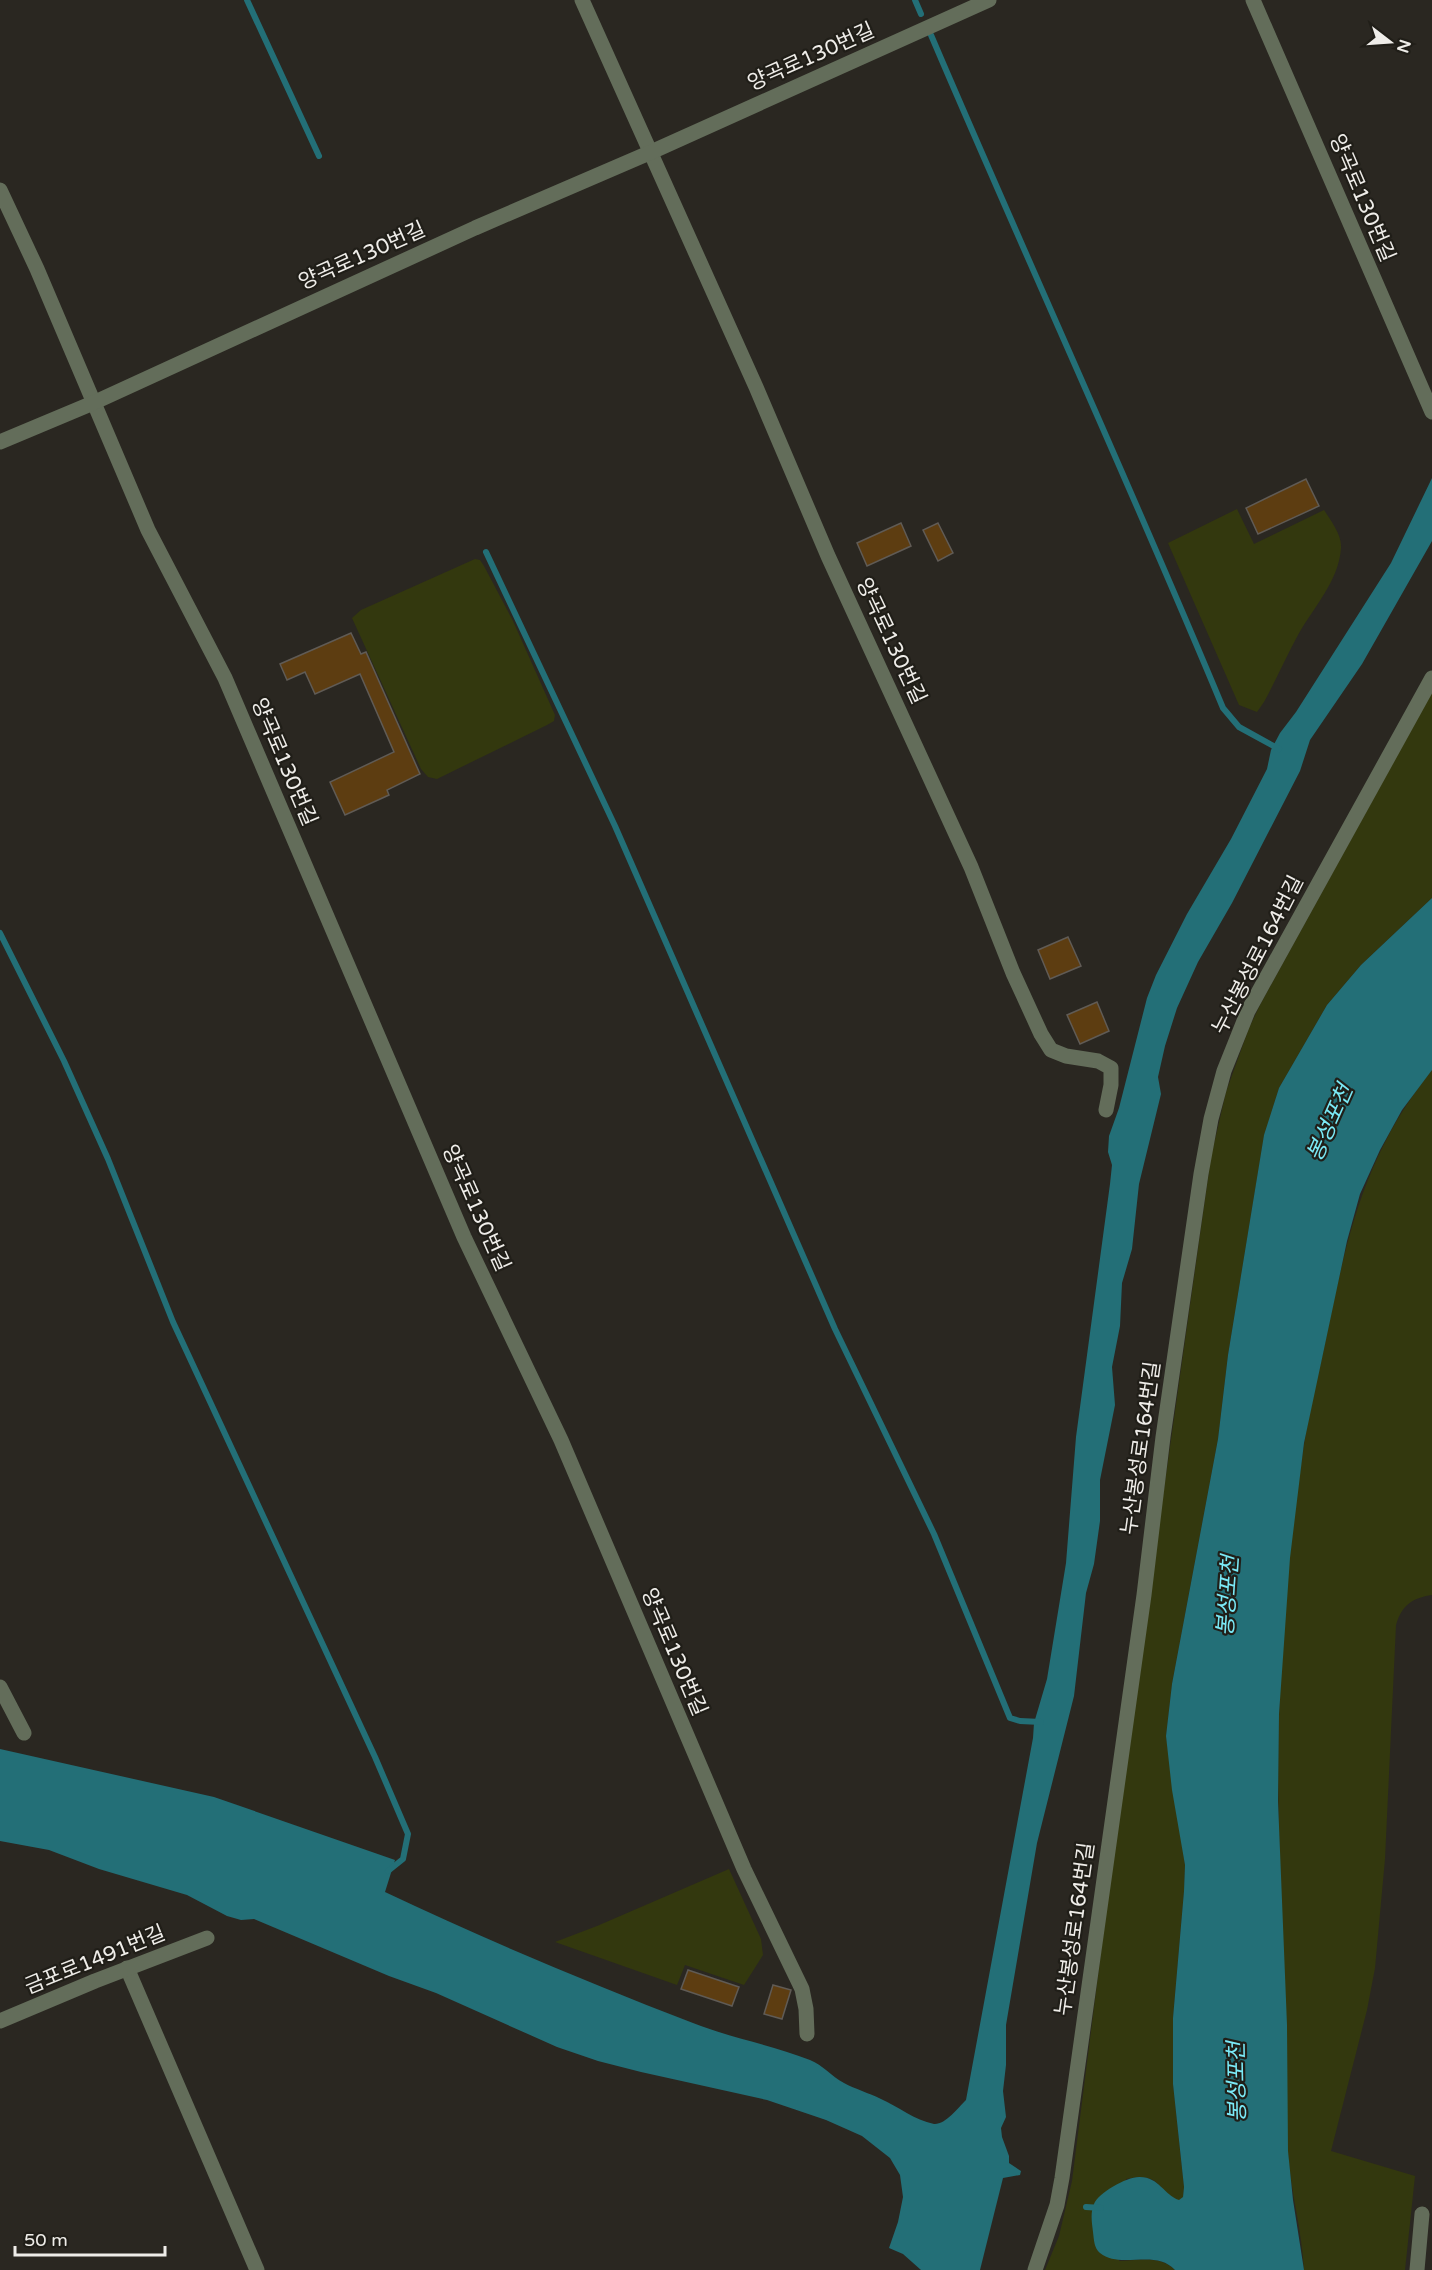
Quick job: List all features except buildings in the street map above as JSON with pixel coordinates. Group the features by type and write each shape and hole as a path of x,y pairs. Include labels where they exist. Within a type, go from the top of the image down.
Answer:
{"lane":[{"path":"582,0 649,153"},
{"name":"양곡로130번길","path":"0,442 93,403 475,228 649,153 989,0"},
{"name":"양곡로130번길","path":"1253,0 1432,412"},
{"name":"양곡로130번길","path":"649,153 756,387 828,556 971,867 1013,973 1041,1034 1051,1050 1066,1056 1098,1061 1111,1068 1111,1085 1106,1110"},
{"name":"양곡로130번길","path":"0,190 37,269 148,530 225,678 464,1237 561,1440 744,1869 802,1989 807,2034"},
{"name":"누산봉성로164번길","path":"1035,2270 1057,2205 1062,2178 1144,1595 1176,1348 1211,1119 1224,1071 1248,1011 1432,678"},
{"path":"0,1687 24,1733"},
{"name":"금포로1491번길","path":"0,2022 127,1968 207,1938"},
{"path":"127,1968 257,2270"},
{"path":"1417,2270 1422,2214"}],"green space":[{"path":"1237,509 1254,544 1324,510 1336,528 1341,543 1336,572 1298,635 1257,712 1239,705 1168,543"},
{"path":"475,559 480,560 484,566 513,621 555,715 554,721 437,779 428,777 421,769 352,618 361,610"},
{"path":"1432,692 1432,898 1361,965 1327,1005 1279,1088 1264,1136 1228,1355 1218,1439 1172,1684 1166,1736 1185,1865 1173,2018 1173,2084 1184,2187 1183,2197 1179,2201 1171,2197 1153,2180 1138,2177 1126,2179 1119,2261 1156,2260 1175,2270 1045,2270 1059,2236 1072,2181 1123,1779 1211,1157 1226,1092 1249,1028 1261,1003"},
{"path":"1432,1070 1432,1595 1419,1598 1409,1604 1401,1612 1396,1625 1385,1859 1375,1968 1367,2010 1331,2151 1415,2176 1405,2270 1304,2270 1288,2154 1287,2030 1279,1827 1280,1682 1291,1546 1308,1421 1349,1236 1373,1168 1389,1135 1408,1103"},
{"path":"729,1869 761,1939 763,1955 744,1985 685,1965 677,1985 555,1942 597,1926"}],"water":[{"path":"1432,478 1432,541 1362,664 1310,740 1300,771 1232,903 1198,962 1177,1008 1165,1046 1158,1077 1161,1094 1139,1184 1132,1249 1122,1283 1120,1326 1112,1367 1115,1405 1100,1480 1100,1521 1094,1564 1086,1593 1074,1696 1037,1843 1006,2025 1006,2065 1003,2091 1006,2117 1001,2128 1009,2163 1021,2171 1020,2175 1003,2178 980,2270 921,2270 903,2254 889,2248 903,2197 900,2175 890,2158 862,2136 826,2120 767,2100 598,2061 557,2047 436,1993 389,1976 254,1919 241,1920 227,1916 187,1895 99,1869 49,1850 0,1841 0,1749 214,1797 395,1860 385,1892 499,1944 693,2023 810,2060 844,2083 881,2099 920,2120 938,2124 951,2115 966,2100 1034,1723 1047,1679 1066,1563 1076,1437 1110,1184 1112,1165 1108,1152 1109,1136 1119,1108 1147,998 1187,914 1231,839 1267,769 1271,750 1280,733 1296,712 1391,563"},
{"name":"봉성포천","path":"1432,898 1432,1070 1402,1110 1360,1194 1347,1241 1304,1443 1290,1558 1279,1714 1278,1801 1287,2025 1288,2151 1304,2270 1175,2270 1158,2260 1108,2258 1097,2249 1092,2225 1093,2207 1107,2190 1121,2182 1140,2177 1157,2183 1174,2198 1179,2200 1183,2197 1184,2187 1173,2084 1173,2018 1185,1865 1172,1790 1166,1736 1172,1684 1218,1439 1228,1355 1264,1135 1279,1088 1327,1005 1361,965"}],"waterway":[{"path":"247,0 319,156"},
{"path":"915,0 921,14"},
{"path":"931,35 1223,708 1239,727 1279,749"},
{"path":"486,552 615,826 835,1329 934,1534 1010,1718 1041,1722"},
{"path":"0,933 64,1061 108,1159 173,1322 375,1757 408,1834 403,1859 388,1871"},
{"path":"1086,2207 1101,2208"}]}
